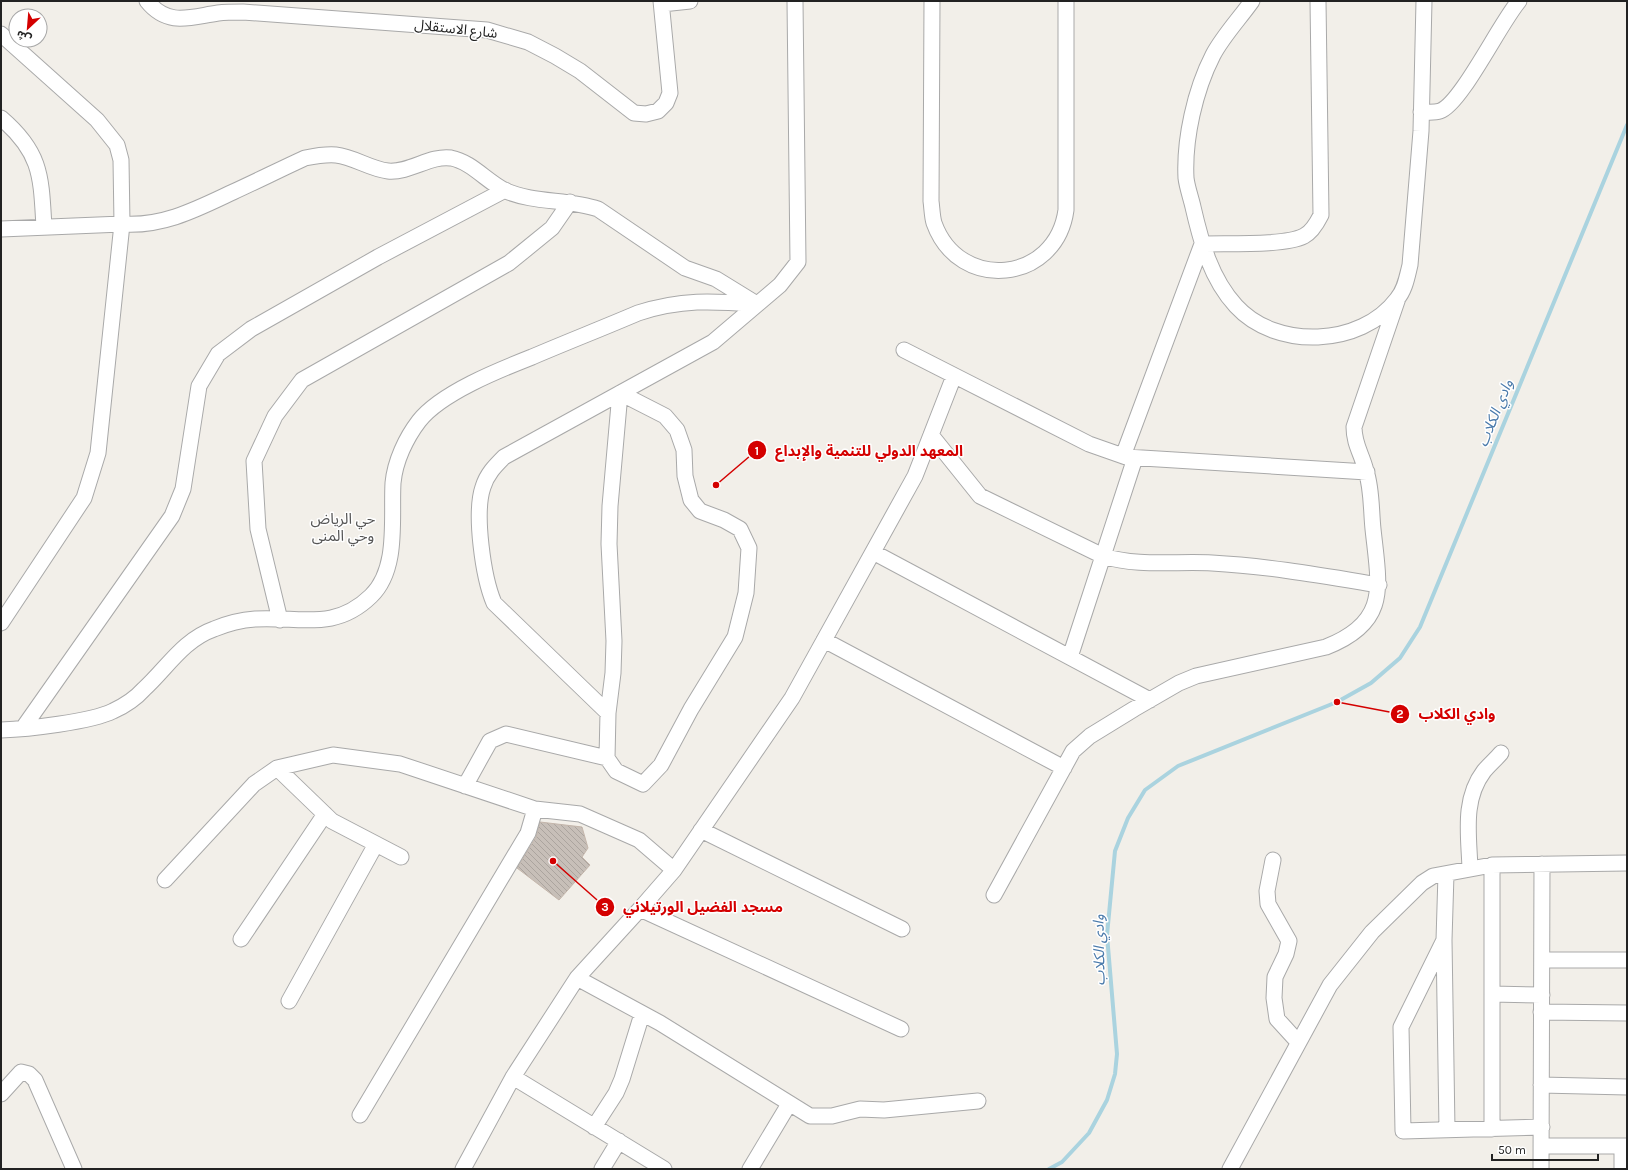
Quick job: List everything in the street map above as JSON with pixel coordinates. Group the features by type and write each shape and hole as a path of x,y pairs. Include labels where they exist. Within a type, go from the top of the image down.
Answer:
{"street":[{"name":"شارع الاستقلال","path":"147,1 154,9 180,20 220,13 243,12 487,30 528,42 549,53 580,71 634,113 646,114 658,110 666,103 670,93 662,3"},
{"path":"662,3 690,1"},
{"path":"608,713 494,603 489,590 479,522 482,488 491,470 504,457 713,342 780,284 798,262 795,1"},
{"path":"932,1 931,202 934,222 941,237 961,259 974,266 989,271 1019,268 1033,262 1052,245 1060,234 1064,223 1066,210 1066,1"},
{"path":"1252,1 1214,55 1195,107 1187,142 1186,179 1202,244 1215,278 1236,306 1253,320 1273,331 1295,336 1321,337 1344,332 1367,324 1385,312 1398,298"},
{"path":"1202,244 1290,242 1305,236 1316,226 1320,215 1318,1"},
{"path":"994,895 1073,751 1090,736 1150,700 1196,676 1326,647 1345,640 1366,623 1374,608 1379,585 1367,472 1354,441 1354,427 1398,298 1405,285 1410,265 1421,112 1424,1"},
{"path":"1421,112 1440,111 1449,106 1459,95 1493,38 1519,1"},
{"path":"1,34 97,120 117,145 121,160 122,224 98,453 92,478 84,498 69,522 1,623"},
{"path":"1,118 18,132 32,153 40,174 44,227"},
{"path":"1,229 122,224 139,225 156,223 184,214 305,158 320,155 336,155 387,171 397,171 438,159 450,158 462,162 505,190 529,196 570,202 598,209 685,268 716,279 757,304"},
{"path":"23,728 172,516 183,489 199,386 218,354 250,329 378,257 505,190"},
{"path":"280,620 258,529 254,461 275,416 302,380 510,263 552,228 570,202"},
{"path":"1070,657 1103,556 1129,457 1202,244"},
{"path":"1,730 84,719 112,712 144,690 180,650 195,637 214,629 255,619 313,621 338,617 355,609 372,595 388,568 393,480 399,457 408,437 420,420 436,405 479,379 631,316 660,306 684,302 757,304"},
{"path":"904,350 1089,444 1129,457 1367,472"},
{"path":"463,1169 513,1077 577,978 640,910 674,870 792,698 915,476 954,376"},
{"path":"620,393 665,416 677,430 684,450 685,476 691,500 700,511 724,520 740,529 749,548 746,593 734,636 691,709 661,765 643,784 616,771 607,758 608,713 613,673 614,641 609,544 620,393"},
{"path":"931,435 980,496 1103,556 1122,562 1212,563 1282,569 1379,585"},
{"path":"873,552 1150,700"},
{"path":"824,640 1064,768"},
{"path":"466,786 490,742 506,734 607,758"},
{"path":"1470,869 1468,821 1471,797 1484,772 1501,753"},
{"path":"165,880 254,784 277,768 333,755 400,764 534,809 580,814 639,840 674,870"},
{"path":"277,768 332,821 401,857"},
{"path":"360,1114 528,833 534,809"},
{"path":"241,939 325,814"},
{"path":"701,830 902,929"},
{"path":"289,1001 376,844"},
{"path":"1273,860 1267,891 1268,904 1289,942 1286,954 1275,977 1274,998 1277,1019 1298,1042"},
{"path":"1230,1169 1330,985 1372,932 1422,883 1433,876 1492,865 1627,863"},
{"path":"1541,1169 1542,864"},
{"path":"1492,865 1492,1129"},
{"path":"1446,874 1444,940 1447,1129"},
{"path":"640,910 901,1029"},
{"path":"1444,940 1401,1027 1403,1131 1542,1127"},
{"path":"1542,960 1627,960"},
{"path":"577,978 642,1014 810,1116 832,1116 860,1109 884,1110 978,1101"},
{"path":"1492,994 1542,995"},
{"path":"1542,1012 1627,1013"},
{"path":"594,1126 616,1092 622,1079 642,1014"},
{"path":"1,1094 20,1072 29,1074 35,1080 74,1169"},
{"path":"513,1077 664,1169"},
{"path":"1541,1085 1627,1087"},
{"path":"750,1169 789,1104"},
{"path":"602,1169 619,1141"},
{"path":"1541,1146 1624,1146 1622,1169"}],"building":[{"path":"540,822 582,827 588,848 582,857 590,865 559,900 517,868 536,837"}],"waterway":[{"name":"وادي الكلاب","path":"1049,1169 1062,1162 1089,1133 1107,1100 1115,1074 1117,1054 1107,935 1115,851 1128,818 1145,790 1178,766 1337,702 1371,683 1400,658 1420,627 1627,125"}],"place":[{"name":"المعهد الدولي للتنمية والإبداع","path":"716,485"},
{"name":"وادي الكلاب","path":"1337,702"},
{"name":"مسجد الفضيل الورتيلاني","path":"553,861"}],"district":[{"name":"حي الرياض وحي المنى","path":"343,528"}]}
